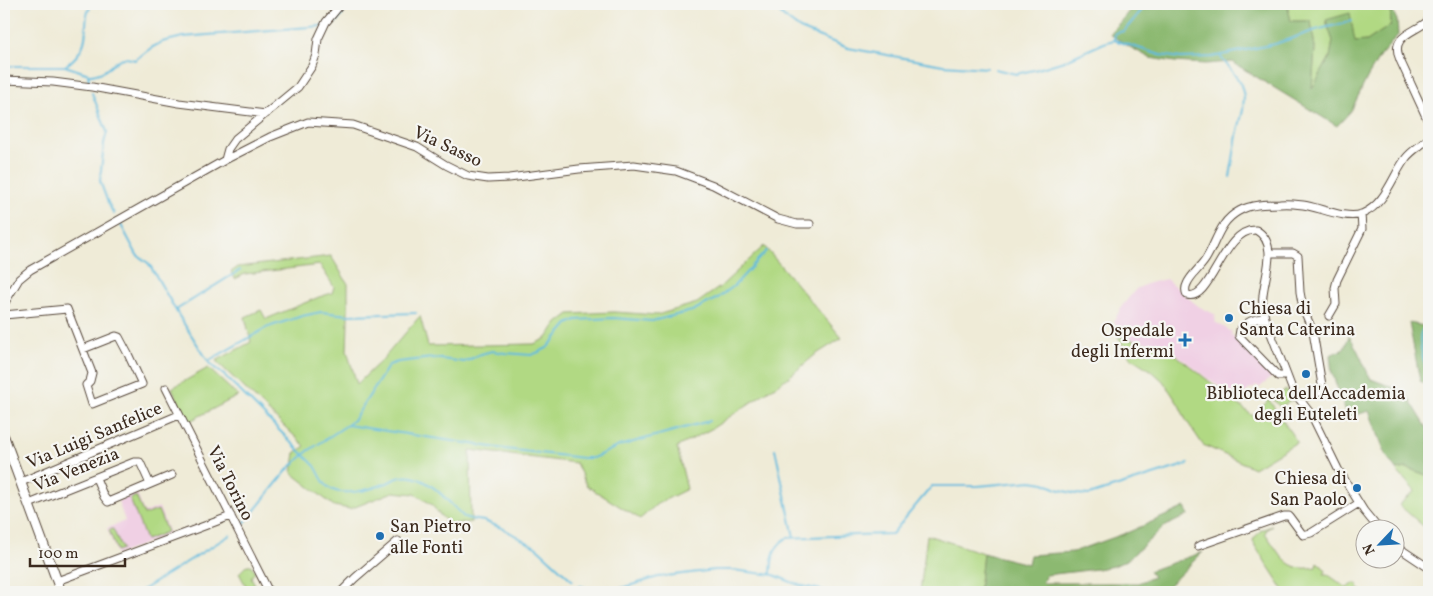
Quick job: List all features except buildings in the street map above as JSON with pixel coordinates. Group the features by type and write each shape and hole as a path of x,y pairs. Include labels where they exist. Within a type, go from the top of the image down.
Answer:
{"main road":[{"path":"4,437 61,592"}],"street":[{"path":"225,160 228,149 235,139 298,87 312,66 316,55 318,39 326,22 341,4"},
{"path":"1429,20 1401,38 1396,47 1429,123"},
{"path":"4,80 54,82 179,103 266,114"},
{"name":"Via Sasso","path":"4,304 19,279 30,270 225,160 270,137 308,122 353,125 417,147 468,176 488,179 634,165 676,171 713,185 783,221 810,224"},
{"path":"1371,518 1330,455 1311,414 1293,391 1287,376 1265,318 1262,297 1270,253 1268,244 1260,232 1256,230 1245,231 1234,241 1197,295 1192,297 1187,295 1185,290 1187,284 1207,257 1222,226 1239,211 1249,207 1282,204 1302,205 1350,215 1361,214 1380,200 1407,156 1429,138"},
{"path":"1329,316 1336,304 1335,288 1338,280 1362,229 1361,214"},
{"path":"1270,253 1293,253 1298,256 1300,292 1313,332 1323,391 1300,399"},
{"path":"4,315 67,309 92,373 90,381 86,385 92,404 142,384 119,337 116,336 83,349"},
{"path":"1265,318 1259,318 1242,326 1239,336 1278,376 1287,376"},
{"name":"Via Torino","path":"166,388 269,592"},
{"name":"Via Luigi Sanfelice","path":"21,482 179,415"},
{"name":"Via Venezia","path":"29,504 134,462 140,462 150,484"},
{"path":"96,478 104,498 108,502 172,475"},
{"path":"1198,546 1284,516 1289,516 1303,535 1311,533 1359,502"},
{"path":"58,581 231,516"},
{"path":"341,592 354,578 398,541"},
{"path":"1406,553 1429,568"}],"shaded area":[{"name":"Ospedale degli Infermi","path":"1166,279 1198,306 1216,315 1214,318 1216,319 1215,322 1232,332 1231,335 1273,376 1259,388 1257,385 1253,389 1251,388 1238,399 1207,378 1169,348 1121,336 1114,321 1122,306 1136,289 1149,283"},
{"path":"137,493 144,513 159,507 169,534 117,555 107,528 125,521 118,501"}],"green space":[{"path":"1135,4 1287,4 1291,21 1311,21 1315,48 1312,89 1330,57 1333,41 1326,20 1350,13 1355,42 1367,41 1391,25 1390,6 1397,20 1398,35 1380,56 1351,111 1337,126 1232,62 1205,64 1175,62 1150,58 1128,46 1110,34"},
{"path":"1287,4 1388,4 1390,6 1391,25 1367,41 1355,42 1326,21 1333,41 1330,57 1312,90 1315,48 1311,21 1291,21"},
{"path":"764,246 842,338 815,355 790,376 713,428 677,447 687,489 657,504 640,519 587,486 576,463 470,450 471,522 450,524 431,504 415,494 393,492 350,509 334,506 292,473 295,453 305,446 216,361 251,342 245,317 261,310 266,319 332,293 334,287 320,265 245,274 235,279 231,272 238,267 331,256 348,284 347,351 357,384 383,359 420,316 428,346 534,344 547,338 557,323 569,314 614,312 657,315 697,303 720,287"},
{"path":"1409,323 1429,327 1429,385 1420,381"},
{"path":"1118,336 1171,351 1253,416 1269,400 1297,442 1254,468 1203,445 1163,381 1130,357"},
{"path":"1349,336 1371,379 1405,392 1429,431 1429,476 1407,468 1396,470 1386,455 1369,411 1348,417 1332,373 1330,355 1344,349"},
{"path":"208,368 238,396 188,422 172,388"},
{"path":"1286,390 1294,399 1280,407 1273,399"},
{"path":"1407,468 1429,476 1429,531 1399,505 1415,491 1396,470"},
{"path":"136,496 144,515 158,510 167,532 146,540 130,499"},
{"path":"1185,507 1188,515 1164,527 1127,560 1114,566 1046,575 1042,583 1138,583 1153,577 1149,571 1203,552 1162,592 979,592 983,553 1028,564 1030,555 1073,552 1129,532"},
{"path":"1272,526 1265,533 1280,555 1291,565 1306,568 1316,567 1317,562 1326,571 1324,574 1327,574 1347,588 1355,583 1359,586 1358,589 1364,592 1285,592 1253,540 1261,530"},
{"path":"113,529 122,549 117,551 109,530"},
{"path":"927,535 983,553 979,592 920,592"},
{"path":"247,565 251,565 255,572 251,577 259,592 249,592 239,573"}],"waterway":[{"path":"65,66 82,47 88,11 93,4"},
{"path":"327,26 337,21 348,4"},
{"path":"770,4 800,29 848,48 943,65 987,68"},
{"path":"995,69 1016,74 1038,69 1064,61 1114,40 1115,33 1124,31 1147,4"},
{"path":"1114,40 1160,55 1181,58 1212,57 1275,44 1316,30 1352,21"},
{"path":"4,66 65,66 92,75 100,73 122,58 135,60 162,42 183,37 322,26"},
{"path":"1220,56 1240,82 1244,96 1230,177"},
{"path":"88,74 89,81"},
{"path":"92,93 107,132 100,181 114,214"},
{"path":"121,225 137,255 151,267 179,316 210,364 225,376 315,466 327,486 340,492 356,492 402,477 420,479 440,493 464,517 484,521 504,529 537,548 573,581"},
{"path":"241,527 289,468 308,451 355,418 389,365 398,362 433,358 464,362 492,351 531,355 547,348 568,324 576,320 613,318 652,321 692,311 718,298 734,286 766,251"},
{"path":"176,310 240,270"},
{"path":"208,361 268,327 302,316 321,312 349,315 416,313"},
{"path":"1429,325 1422,330 1420,337 1422,355 1429,376"},
{"path":"347,425 505,449 593,458 619,446 709,421"},
{"path":"775,449 794,537"},
{"path":"771,574 776,549 787,538 892,534 932,486 978,486 1031,481 1044,483 1076,494 1089,495 1188,464"},
{"path":"139,592 230,535"},
{"path":"580,586 595,590 612,591 658,577 715,570 732,570 774,575 803,586 831,592 853,592"}],"place":[{"name":"Chiesa di Santa Caterina","path":"1229,318"},
{"name":"Ospedale degli Infermi","path":"1185,340"},
{"name":"Biblioteca dell'Accademia degli Euteleti","path":"1306,374"},
{"name":"Chiesa di San Paolo","path":"1357,488"},
{"name":"San Pietro alle Fonti","path":"380,536"}]}
